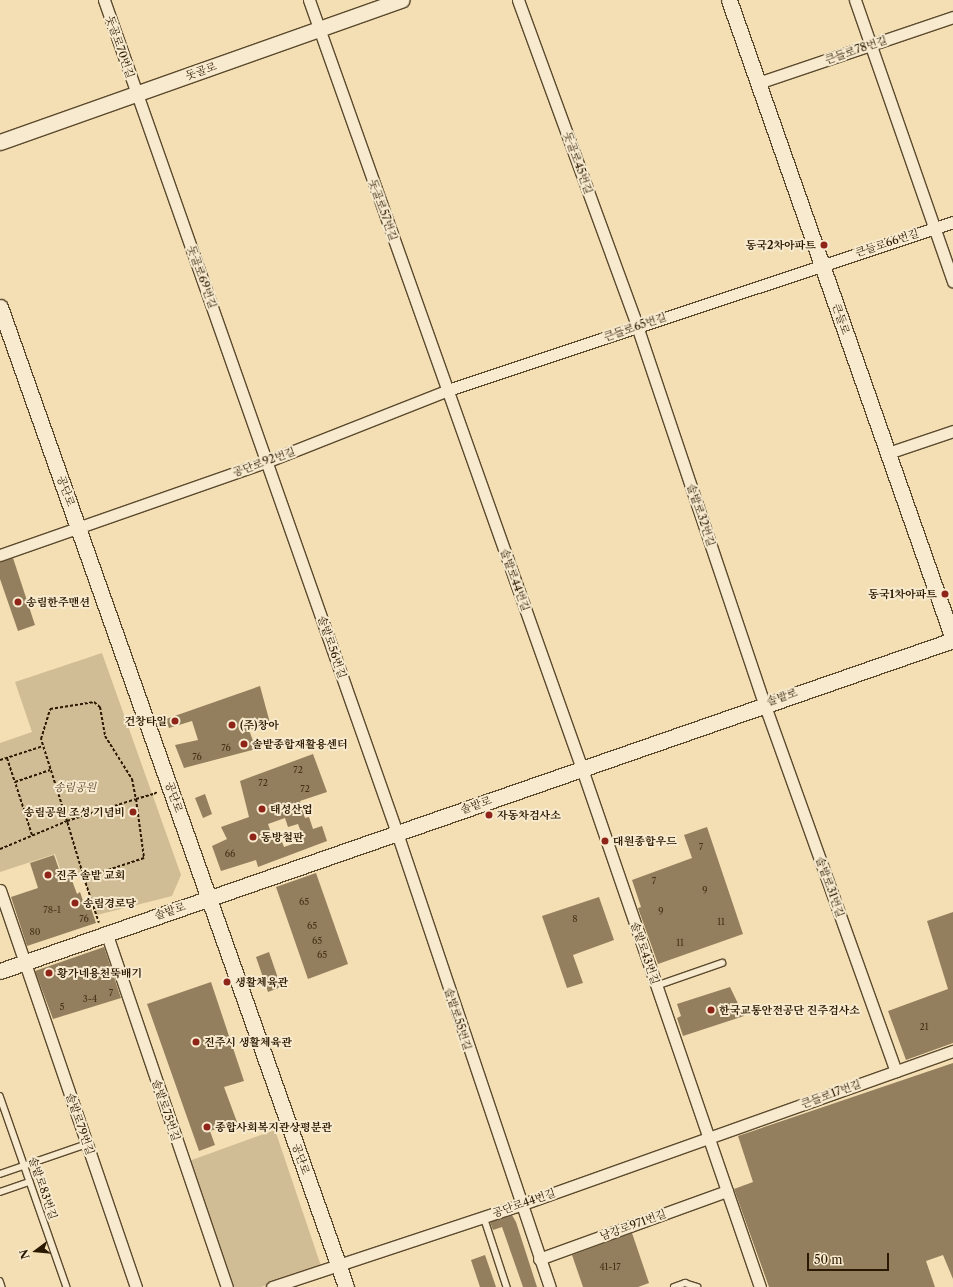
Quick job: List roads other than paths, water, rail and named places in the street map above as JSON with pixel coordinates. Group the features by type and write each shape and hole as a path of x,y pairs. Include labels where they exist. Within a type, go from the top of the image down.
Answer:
{"street":[{"name":"돗골로70번길","path":"104,0 136,94"},
{"name":"돗골로57번길","path":"308,0 448,390"},
{"name":"돗골로","path":"0,142 402,0"},
{"name":"돗골로45번길","path":"518,0 637,326"},
{"name":"큰들로","path":"729,0 953,640"},
{"path":"855,0 953,281"},
{"name":"큰들로78번길","path":"758,83 953,17"},
{"name":"돗골로69번길","path":"136,94 268,461"},
{"name":"큰들로66번길","path":"822,264 953,222"},
{"name":"큰들로65번길","path":"448,390 822,264"},
{"name":"공단로","path":"1,310 210,898 346,1287"},
{"name":"솔밭로32번길","path":"637,326 764,703"},
{"name":"공단로92번길","path":"0,555 268,461 448,390"},
{"name":"솔밭로44번길","path":"448,390 582,769"},
{"path":"888,453 953,431"},
{"name":"솔밭로56번길","path":"268,461 397,833"},
{"name":"솔밭로","path":"0,971 104,933 210,898 582,769 764,703 953,640"},
{"name":"솔밭로31번길","path":"764,703 896,1071"},
{"name":"솔밭로43번길","path":"582,769 708,1138"},
{"name":"솔밭로55번길","path":"397,833 520,1205"},
{"name":"솔밭로79번길","path":"0,890 136,1287"},
{"name":"솔밭로75번길","path":"104,933 227,1287"},
{"name":"큰들로17번길","path":"708,1138 953,1051"},
{"path":"708,1138 760,1287"},
{"name":"공단로44번길","path":"272,1287 520,1205 708,1138"},
{"name":"남강로971번길","path":"539,1259 727,1191"},
{"path":"520,1205 550,1287"}],"lane":[{"path":"656,986 722,963"},
{"name":"솔밭로83번길","path":"0,1096 67,1287"},
{"path":"0,1174 87,1144"},
{"path":"0,1192 29,1182"},
{"path":"484,1217 507,1287"},
{"path":"0,1281 2,1287"},
{"path":"674,1287 685,1283 697,1287"}],"place":[{"name":"동국2차아파트","path":"824,245"},
{"name":"동국1차아파트","path":"945,594"},
{"name":"송림한주맨션","path":"18,602"},
{"name":"건창타일","path":"175,721"},
{"name":"(주)창아","path":"232,725"},
{"name":"솔밭종합재활용센터","path":"244,744"},
{"name":"태성산업","path":"262,809"},
{"name":"송림공원 조성 기념비","path":"133,812"},
{"name":"자동차검사소","path":"489,815"},
{"name":"동방철판","path":"253,837"},
{"name":"대원종합우드","path":"605,841"},
{"name":"진주 솔밭 교회","path":"48,875"},
{"name":"송림경로당","path":"75,903"},
{"name":"황가네용천뚝배기","path":"49,973"},
{"name":"생활체육관","path":"227,982"},
{"name":"한국교통안전공단 진주검사소","path":"711,1010"},
{"name":"진주시 생활체육관","path":"196,1042"},
{"name":"종합사회복지관상평분관","path":"207,1127"}],"park label":[{"name":"송림공원","path":"75,787"}]}
